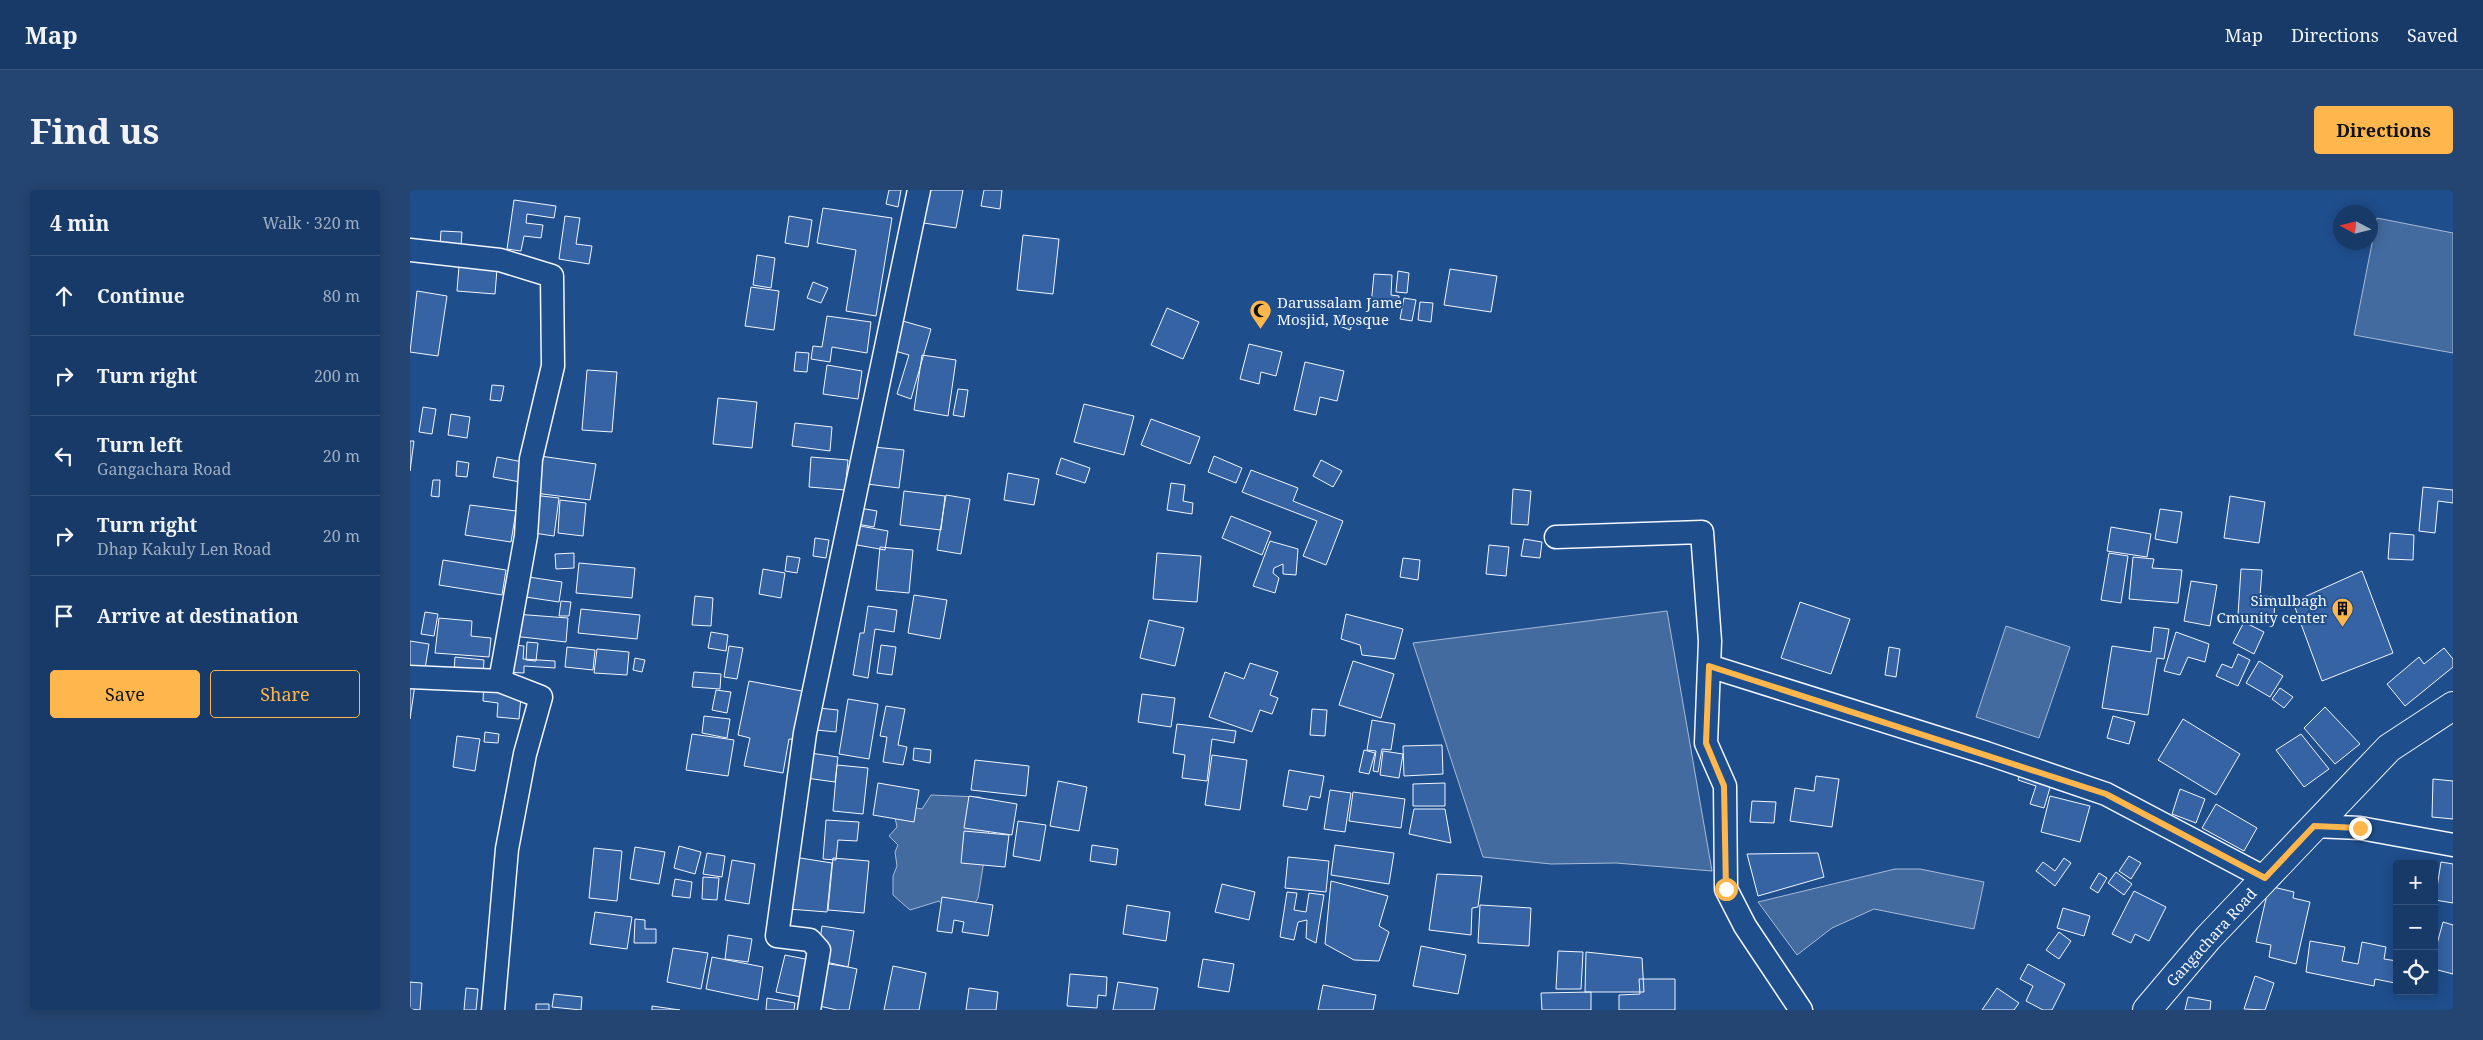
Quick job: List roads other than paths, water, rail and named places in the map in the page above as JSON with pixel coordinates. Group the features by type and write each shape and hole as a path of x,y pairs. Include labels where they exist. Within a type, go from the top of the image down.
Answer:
{"main road":[{"name":"Gangachara Road","path":"2147,1010 2208,938 2389,748 2453,706"}],"street":[{"path":"809,1010 819,950 810,940 777,936 805,733 919,190"},
{"path":"410,250 500,260 552,276 553,366 531,459 526,536 500,681"},
{"path":"1556,536 1702,532 1710,641 1706,743 1724,786 1726,889 1745,926 1801,1010"},
{"path":"1709,666 1931,736 2106,794 2265,878"},
{"path":"410,677 500,681 541,697 525,754 507,849 493,1010"},
{"path":"2314,826 2360,828 2453,844"}],"water":[{"path":"2378,218 2453,233 2453,353 2354,335 2371,250 2378,250"},
{"path":"1667,611 1712,871 1616,863 1551,864 1483,857 1413,643"},
{"path":"2006,626 2070,647 2039,738 1976,717"},
{"path":"931,795 979,797 989,801 990,823 978,898 973,906 944,907 939,901 910,910 893,895 893,876 897,866 895,852 898,845 889,836 897,827 894,813 911,807 922,809"},
{"path":"1895,869 1920,869 1984,882 1974,929 1874,909 1832,928 1797,955 1758,902"}],"place":[{"name":"Darussalam Jame Mosjid, Mosque","path":"1261,330"},
{"name":"Simulbagh Cmunity center","path":"2343,628"}]}
